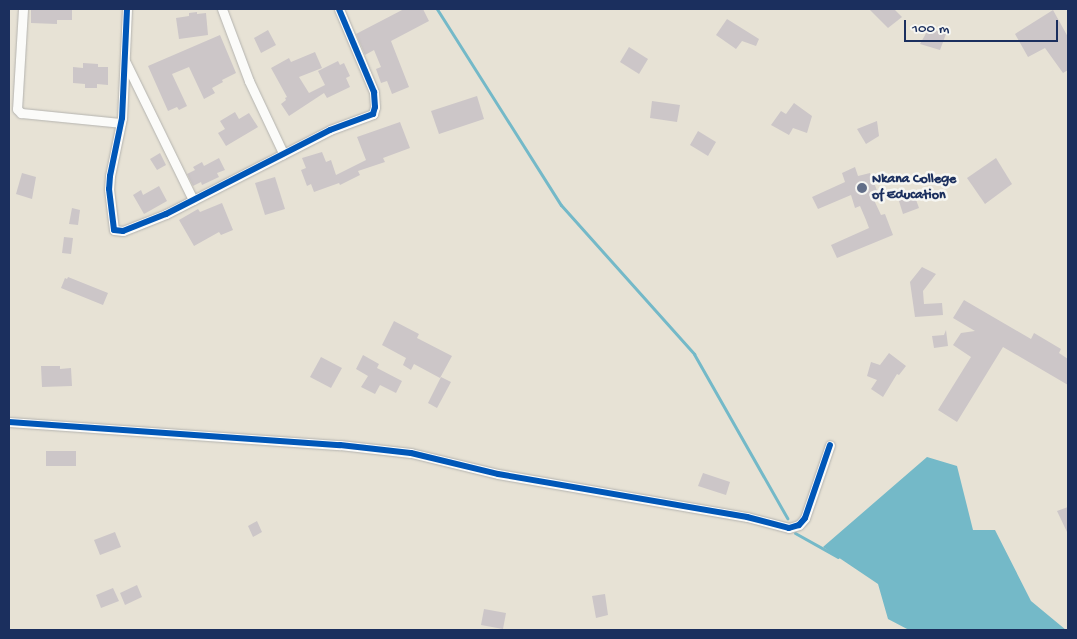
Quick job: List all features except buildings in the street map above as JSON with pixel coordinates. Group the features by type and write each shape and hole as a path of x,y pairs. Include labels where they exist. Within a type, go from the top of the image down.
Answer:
{"street":[{"path":"23,9 17,109 21,113 121,123"},
{"path":"127,9 121,123 110,176 110,213 114,230 124,231 193,200 330,130 373,114 375,107 374,92 339,9"},
{"path":"222,9 249,81 283,153 282,156"},
{"path":"124,60 193,200"},
{"path":"9,422 330,444 411,453 498,474 748,517 789,528 799,525 805,518 830,445"}],"water":[{"path":"927,457 957,466 973,530 995,530 1031,601 1066,630 909,630 888,619 878,584 823,547"}],"waterway":[{"path":"437,9 561,205 694,354 787,518"},
{"path":"795,533 838,557"}],"cycle path":[{"path":"127,9 122,118 109,189 114,230 123,231 166,214 330,130 373,114 375,107 374,92 339,9"},
{"path":"9,422 340,445 411,453 498,474 747,517 789,528 799,525 805,518 830,445"}],"place":[{"name":"Nkana College of Education","path":"862,188"}]}
